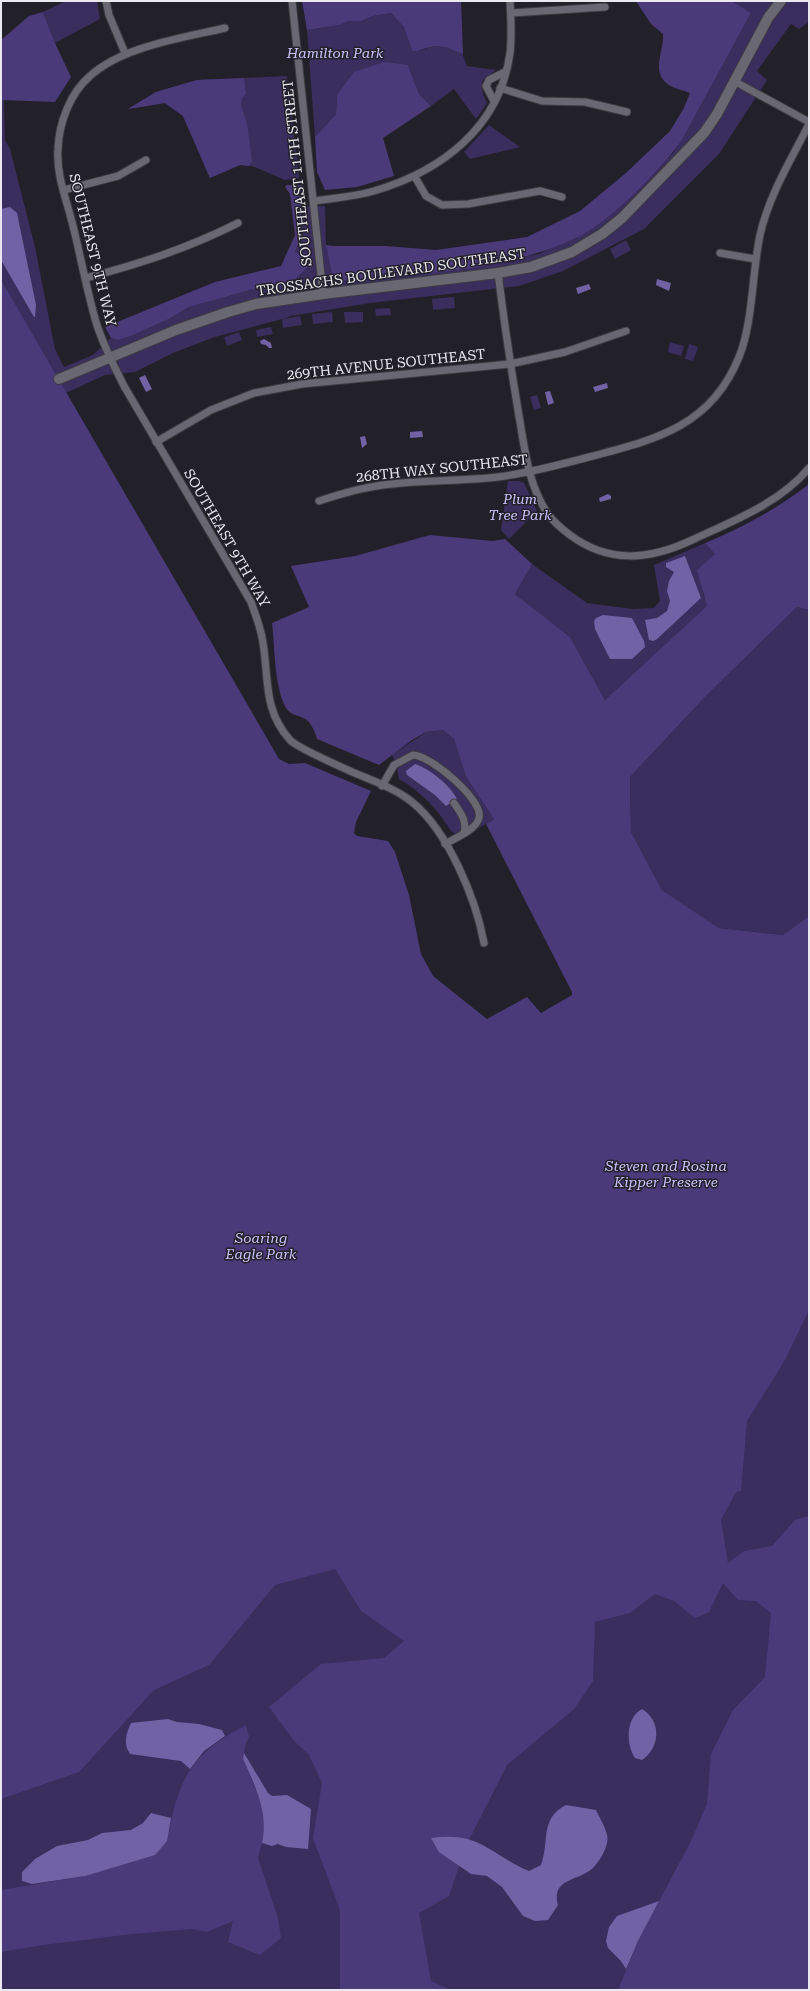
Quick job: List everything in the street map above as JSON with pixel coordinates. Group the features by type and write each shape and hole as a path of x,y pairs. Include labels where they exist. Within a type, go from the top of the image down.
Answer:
{"street":[{"path":"106,1 125,53"},
{"name":"SOUTHEAST 11TH STREET","path":"292,1 323,294"},
{"path":"314,201 372,192 415,176 460,146 484,121 500,88 510,53 510,1"},
{"name":"TROSSACHS BOULEVARD SOUTHEAST","path":"768,18 772,1"},
{"name":"TROSSACHS BOULEVARD SOUTHEAST","path":"59,379 176,330 256,304 323,294 498,273 531,267 572,252 602,234 622,218 704,133 716,114 768,18 781,1"},
{"path":"511,13 605,7"},
{"name":"SOUTHEAST 9TH WAY","path":"225,28 125,53 103,65 89,76 77,91 66,112 60,133 58,162 97,324 110,358 124,386 251,602 259,623 262,637 267,690 271,705 291,741 411,801 425,815 445,844 465,883 477,912 484,943"},
{"path":"494,101 486,86 489,80 505,72"},
{"path":"734,81 809,123"},
{"path":"500,88 542,101 585,102 627,112"},
{"name":"268TH WAY SOUTHEAST","path":"319,501 344,493 391,484 497,477 529,472 660,437 672,431 702,410 723,386 739,358 745,340 755,259 768,205 809,123"},
{"path":"64,190 118,176 146,160"},
{"path":"415,176 426,196 442,205 468,204 540,191 562,197"},
{"path":"86,278 146,262 169,254 238,223"},
{"path":"720,253 755,259"},
{"path":"498,273 510,364 529,472 540,501 548,515 559,527 584,544 604,552 633,557 662,552 685,543 775,498 793,485 809,468"},
{"name":"269TH AVENUE SOUTHEAST","path":"156,442 217,408 254,393 266,390 302,384 510,364 565,352 626,331"},
{"path":"382,786 394,765 413,755 425,758 452,778 475,804 479,811 479,820 473,827 445,844"},
{"path":"454,803 464,818 466,826 464,833"}],"green space":[{"path":"66,1 97,1 100,19 55,43 43,12"},
{"path":"302,1 461,1 463,54 439,46 412,51 404,27 391,13 373,16 361,21 349,21 340,25 307,30"},
{"path":"636,1 732,1 751,13 682,140 673,152 634,194 605,220 591,230 551,248 523,257 464,269 403,276 344,280 332,275 326,245 386,246 436,250 527,237 580,211 626,173 670,131 684,108 690,93 671,86 663,80 660,74 659,62 663,34 651,24"},
{"path":"732,1 809,1 809,22 799,29 791,24 757,71 767,80 719,154 644,229 563,271 519,286 370,303 291,316 283,319 300,316 302,325 283,328 282,319 215,337 173,353 135,372 105,375 66,393 497,1136 809,960 809,1990 1,1990 1,100 4,100 5,140 10,149 35,247 55,349 64,367 93,355 111,338 118,340 131,336 169,319 189,307 272,284 278,287 292,282 309,266 295,252 299,241 304,207 325,206 326,245 332,275 423,274 539,254 605,219 672,154 682,140 751,13"},
{"path":"43,12 55,43 71,77 55,102 1,100 1,40 29,16"},
{"name":"Hamilton Park","path":"391,13 404,27 412,51 419,51 435,46 443,47 462,53 467,66 496,70 482,81 483,94 487,103 476,119 454,89 431,106 419,94 408,65 337,95 336,114 315,137 307,30 340,25 349,21 361,21 373,16"},
{"path":"384,62 408,65 419,94 431,106 383,138 394,176 357,187 325,190 317,172 315,137 336,114 337,95 354,72"},
{"path":"287,76 299,178 285,180 252,166 240,165 210,178 183,116 165,103 128,109 156,92 197,80"},
{"path":"244,78 246,94 242,98 241,106 247,123 252,161 249,166 240,165 210,178 183,116 165,103 128,109 156,92 197,80"},
{"path":"489,125 520,147 470,159 464,152"},
{"path":"287,185 303,185 303,201 299,238 295,252 298,254 308,253 309,266 292,282 278,287 272,284 189,307 169,319 131,336 118,340 111,338 105,327 215,282 281,266 295,235 290,194 285,187"},
{"path":"626,240 631,250 615,259 610,249"},
{"path":"1,280 279,759 289,764 305,763 371,791 356,822 354,833 357,836 388,841 395,852 409,895 421,954 433,976 487,1019 527,997 541,1013 572,995 572,992 486,824 494,819 466,777 454,739 443,730 426,732 412,740 379,765 317,739 307,720 290,713 286,708 279,689 277,678 272,623 309,607 291,566 355,556 430,535 493,541 505,539 532,564 515,594 570,637 605,700 707,606 697,570 715,554 705,543 733,531 759,517 785,502 809,484 809,610 797,607 706,696 630,777 631,832 662,890 719,928 783,935 809,916 809,1310 785,1360 747,1421 741,1491 736,1492 721,1520 728,1563 744,1551 772,1546 795,1520 809,1516 809,1990 618,1990 638,1941 691,1841 707,1804 711,1754 733,1710 765,1677 771,1613 756,1601 738,1600 723,1583 709,1612 695,1618 674,1601 655,1594 630,1613 595,1622 593,1681 574,1709 507,1765 465,1848 449,1896 419,1913 431,1981 451,1990 340,1989 340,1910 313,1838 322,1783 309,1755 295,1742 269,1707 321,1664 384,1658 404,1641 361,1611 335,1569 275,1585 209,1665 154,1690 79,1772 1,1799"},
{"path":"454,297 455,308 433,310 432,299"},
{"path":"390,308 391,315 376,316 375,309"},
{"path":"332,312 333,322 313,324 312,314"},
{"path":"344,312 363,312 363,322 345,323"},
{"path":"271,327 273,334 257,337 256,330"},
{"path":"239,332 242,340 227,346 224,337"},
{"path":"670,342 684,346 681,356 668,352"},
{"path":"689,344 698,347 693,361 685,359"},
{"path":"537,395 541,408 534,410 530,397"},
{"name":"Plum Tree Park","path":"508,481 519,481 524,483 537,511 509,539 501,530"},
{"path":"705,543 715,554 703,593 708,606 605,700 570,637 515,594 532,564 587,603 633,609 654,608 660,601 654,565"},
{"path":"797,607 809,610 809,916 783,935 719,928 662,890 631,832 630,777 706,696"},
{"path":"443,730 454,739 466,777 494,819 460,839 451,831 440,815 428,802 415,790 399,779 397,767 392,755 426,732"},
{"path":"246,1725 249,1737 245,1746 243,1759 264,1810 264,1834 258,1858 278,1918 281,1938 260,1955 228,1942 233,1921 207,1932 192,1929 132,1934 43,1945 1,1952 1,1890 85,1876 167,1841 176,1801 182,1785 190,1771 199,1758 212,1747"}],"shaded area":[{"path":"10,207 17,213 36,305 35,317 1,260 1,209"},
{"path":"657,279 671,283 669,291 656,285"},
{"path":"589,284 591,289 578,294 576,288"},
{"path":"264,339 271,343 272,348 261,344 260,341"},
{"path":"145,375 152,389 146,392 139,378"},
{"path":"607,383 608,388 595,392 593,387"},
{"path":"550,391 554,403 548,405 545,392"},
{"path":"422,431 423,437 410,438 410,432"},
{"path":"365,436 367,444 362,448 360,437"},
{"path":"608,494 611,496 611,499 600,502 599,498"},
{"path":"685,556 701,598 657,639 653,641 649,640 645,620 657,618 667,611 670,601 667,591 669,581 674,572 666,567 666,563"},
{"path":"603,615 632,618 644,641 645,647 632,659 610,659 595,629 594,621 596,618"},
{"path":"415,764 421,766 445,783 457,799 446,806 435,795 407,775 406,771"},
{"path":"642,1709 653,1720 656,1727 656,1734 652,1749 642,1760 635,1758 632,1753 629,1732 632,1719 636,1713"},
{"path":"168,1719 177,1722 199,1724 222,1730 225,1736 204,1751 190,1769 181,1761 130,1754 126,1746 126,1739 131,1723"},
{"path":"244,1753 268,1793 272,1796 287,1795 311,1809 308,1849 286,1847 278,1844 272,1846 262,1843 264,1821 260,1800 243,1759"},
{"path":"566,1805 596,1810 607,1835 607,1844 596,1865 561,1886 557,1897 558,1905 548,1920 535,1921 523,1916 502,1887 487,1876 471,1874 439,1852 431,1838 462,1838 473,1841 529,1871 541,1865 544,1856 549,1824 552,1817"},
{"path":"151,1813 171,1818 167,1841 155,1855 85,1876 32,1884 22,1881 22,1872 35,1859 57,1846 88,1840 102,1833 131,1830 143,1823"},
{"path":"659,1901 638,1941 626,1969 621,1961 608,1948 606,1941 609,1927 617,1916"}],"park label":[{"name":"Steven and Rosina Kipper Preserve","path":"666,1174"},
{"name":"Soaring Eagle Park","path":"261,1246"}]}
